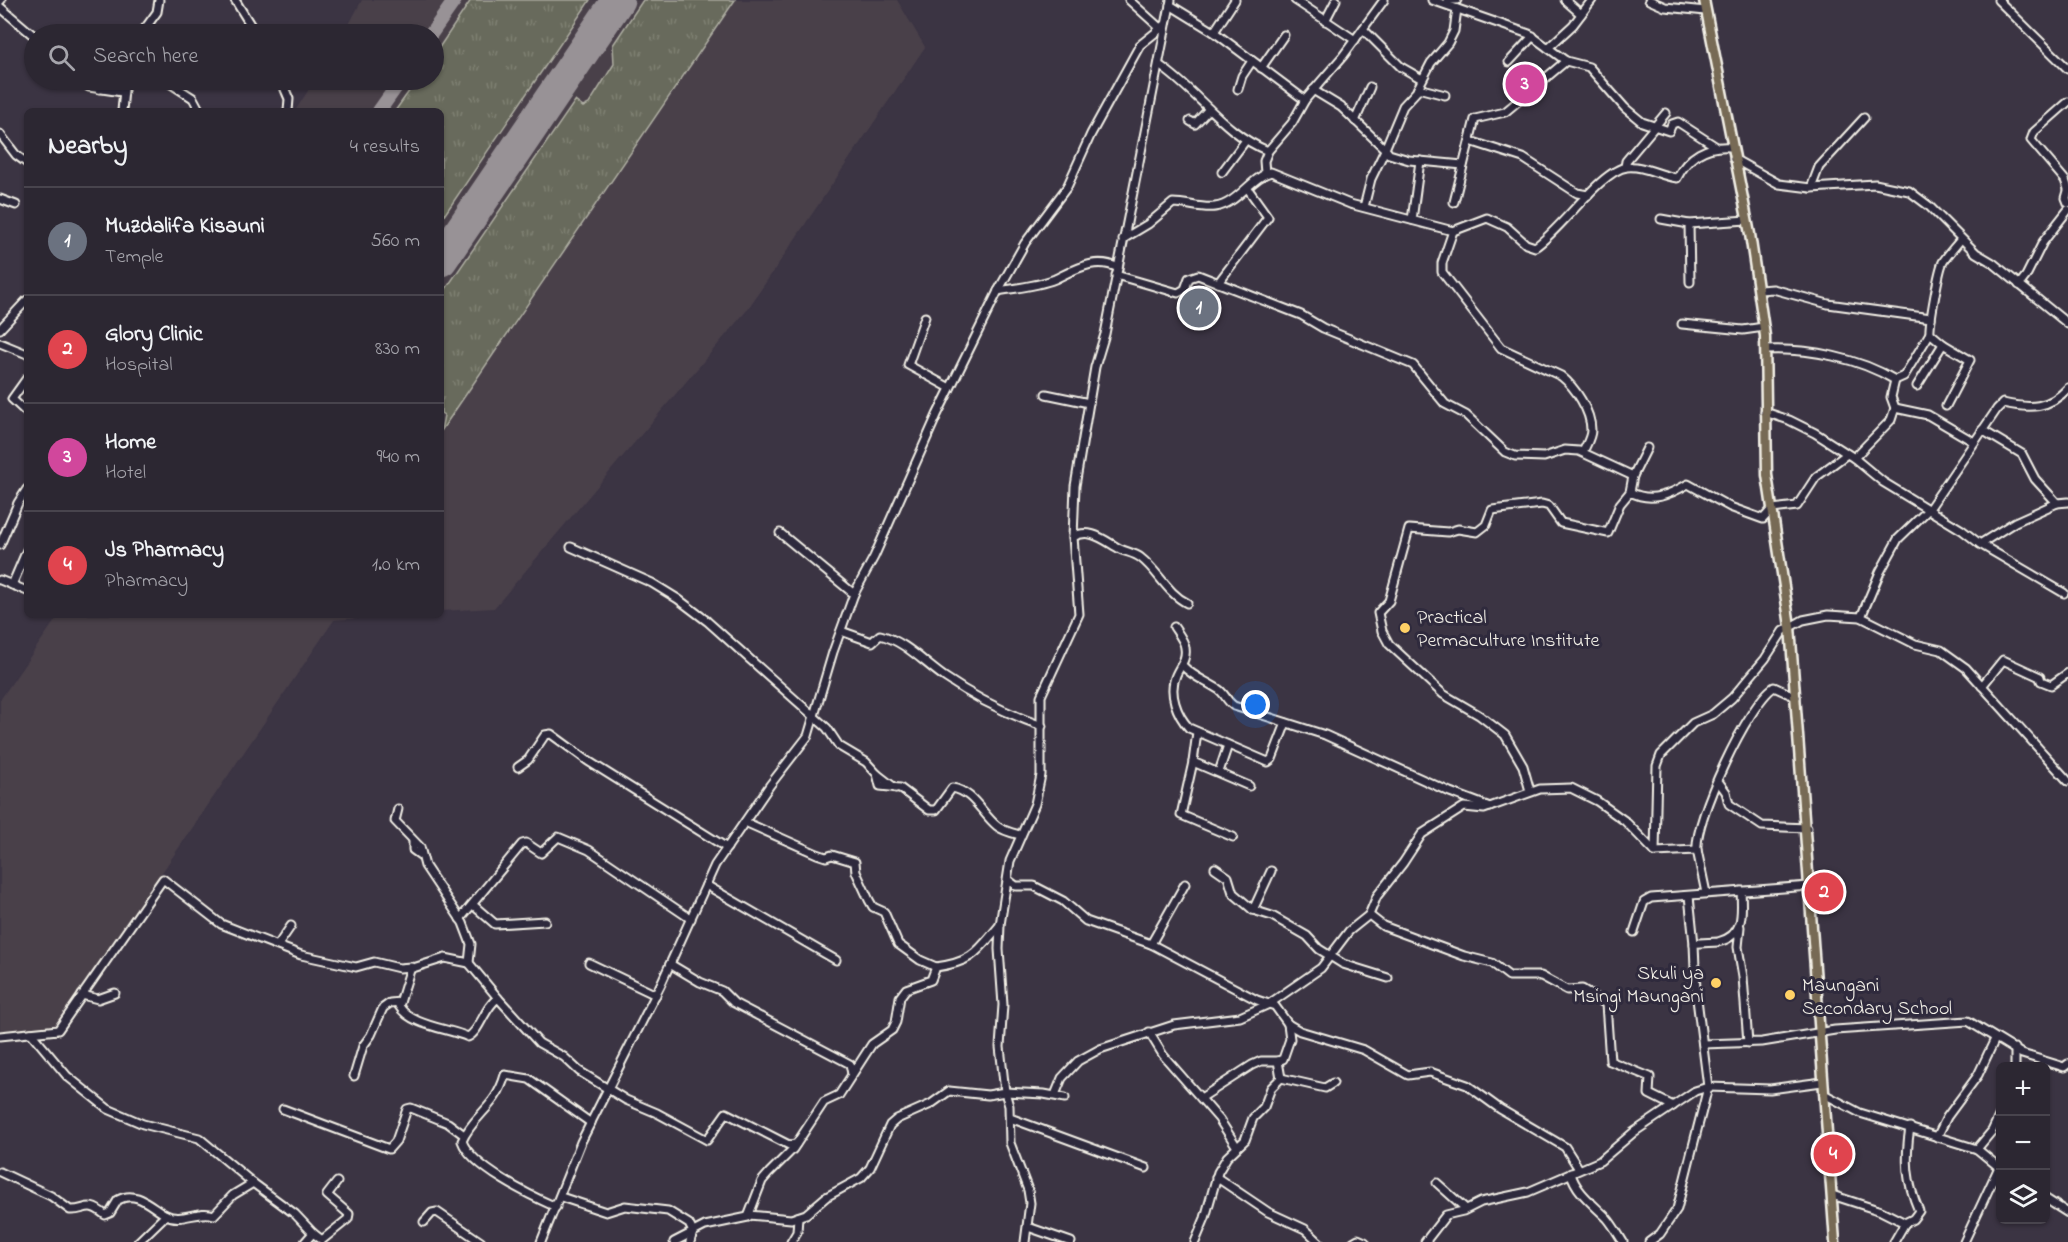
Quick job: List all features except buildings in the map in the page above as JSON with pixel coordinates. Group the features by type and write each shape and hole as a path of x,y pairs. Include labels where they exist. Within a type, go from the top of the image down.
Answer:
{"main road":[{"path":"1704,0 1747,220 1764,327 1767,475 1790,626 1807,828 1822,1082 1835,1242"}],"street":[{"path":"148,24 157,12 159,0"},
{"path":"235,0 250,24"},
{"path":"1128,0 1162,27"},
{"path":"1214,32 1235,0"},
{"path":"1295,0 1355,40"},
{"path":"1325,21 1336,0"},
{"path":"1265,173 1264,161 1268,151 1292,123 1305,100 1364,29 1384,0"},
{"path":"1436,0 1521,30 1533,36 1566,61 1589,67 1625,108 1642,122 1670,131 1672,124 1678,122 1715,146 1731,147"},
{"path":"1448,0 1457,0"},
{"path":"1565,0 1581,14"},
{"path":"1548,48 1592,0"},
{"path":"1649,0 1665,7 1706,11"},
{"path":"1998,0 2068,69"},
{"path":"1025,1242 1028,1227 1028,1190 1010,1143 1010,1118 1000,1047 1003,1005 999,949 1000,925 1010,861 1035,804 1041,775 1041,696 1079,614 1073,537 1075,486 1089,403 1159,65 1162,27 1170,2 1305,100"},
{"path":"0,7 24,27"},
{"path":"1364,207 1371,179 1403,106 1448,43 1454,31 1457,9"},
{"path":"541,1242 591,1124 656,995 706,885 727,848 808,736 854,594 874,557 950,388 998,291 1025,243 1067,187 1091,134 1140,45 1162,27"},
{"path":"1364,29 1401,67 1422,79"},
{"path":"1261,68 1284,35"},
{"path":"1509,62 1533,36"},
{"path":"1238,89 1242,76 1252,61"},
{"path":"1454,202 1476,118 1505,112 1566,61"},
{"path":"1159,65 1181,79 1217,119 1246,140 1268,151"},
{"path":"1355,121 1370,87"},
{"path":"1418,88 1445,95"},
{"path":"107,90 122,92 122,108"},
{"path":"181,90 193,98 198,108"},
{"path":"285,90 289,99 288,108"},
{"path":"1313,90 1341,107 1385,150 1398,158 1463,165"},
{"path":"2068,102 2034,132 2031,140 2065,180 2068,202"},
{"path":"1190,121 1195,124 1209,109"},
{"path":"1625,167 1626,161 1666,112"},
{"path":"1811,188 1819,167 1864,118"},
{"path":"0,134 24,162"},
{"path":"1222,172 1246,140"},
{"path":"1470,141 1523,158 1577,193 1588,195"},
{"path":"1124,239 1148,224 1173,203 1218,207 1248,189 1265,173 1278,173 1308,189 1453,231 1487,218 1507,227 1526,244 1535,247 1550,237 1610,174 1625,167 1636,167 1677,178 1690,159 1715,146"},
{"path":"1734,159 1779,184 1811,188 1875,184 1909,191 1929,206 1961,239 2068,324"},
{"path":"1412,220 1420,161"},
{"path":"1218,283 1268,217 1248,189"},
{"path":"0,199 16,204"},
{"path":"2019,285 2043,242 2068,210"},
{"path":"1661,219 1689,224 1747,220"},
{"path":"1689,224 1690,282"},
{"path":"1453,231 1442,263 1442,272 1501,348 1561,376 1570,383 1583,404 1591,429 1583,452"},
{"path":"1894,380 1904,376 1930,333 1931,318 1937,298 1939,270 1961,239"},
{"path":"998,291 1054,279 1083,266 1105,264 1117,272 1178,293 1185,289 1189,278 1194,275 1301,315 1331,332 1413,365 1445,404 1466,415 1505,452 1515,456 1544,457 1565,450 1583,452 1633,476"},
{"path":"1759,290 1773,289 1828,304 1931,318"},
{"path":"0,329 24,303"},
{"path":"925,317 908,365 950,388"},
{"path":"1682,324 1743,330 1764,327"},
{"path":"1930,333 1943,344 1970,360 1946,406"},
{"path":"0,343 24,353"},
{"path":"1917,386 1943,344"},
{"path":"1766,350 1788,349 1849,360 1876,369 1894,380"},
{"path":"1630,492 1638,496 1660,497 1688,484 1730,507 1763,519 1797,506 1816,477 1850,456 1891,420 1895,408 1891,397 1894,380"},
{"path":"24,382 12,399 24,410"},
{"path":"1861,617 1880,572 1898,539 1929,509 1982,430 2003,404 2025,408 2051,404 2068,388"},
{"path":"1046,394 1089,403"},
{"path":"1895,408 1928,415 1974,442"},
{"path":"1765,412 1798,424 1850,456 1883,482 1929,509 1980,544 2064,593"},
{"path":"1982,430 2022,454 2035,479 2057,503"},
{"path":"1530,791 1523,766 1504,735 1479,715 1443,694 1389,644 1382,631 1378,613 1389,601 1409,529 1448,532 1458,529 1477,532 1486,525 1492,510 1542,504 1549,506 1561,524 1608,533 1620,504 1630,492 1633,476 1647,448"},
{"path":"0,545 24,493"},
{"path":"1980,544 2015,522 2057,503 2068,502"},
{"path":"780,533 854,594"},
{"path":"1073,537 1085,533 1100,537 1120,549 1139,556 1178,599 1187,603"},
{"path":"571,547 652,583 707,621 827,728 839,746 854,752 877,774 880,786 900,788 929,810 936,810 952,788 960,789 975,801 999,828 1020,835"},
{"path":"12,585 24,557"},
{"path":"0,580 24,590"},
{"path":"1655,852 1657,766 1661,755 1693,723 1713,714 1732,698 1790,626 1828,615 1861,617 1915,644 1941,650 1966,668 2062,778 2068,781"},
{"path":"1174,627 1186,647 1182,665 1174,679 1176,708 1179,718 1189,728 1268,762 1272,759 1286,723"},
{"path":"841,632 872,642 880,634 886,636 903,645 946,678 1016,717 1042,726"},
{"path":"1982,686 2003,660 2040,676 2041,681 2051,685 2068,673"},
{"path":"1182,665 1192,676 1221,691 1228,702 1324,735 1450,792 1490,807"},
{"path":"1706,893 1696,837 1744,723 1774,687 1796,697"},
{"path":"1197,732 1194,762 1181,815 1233,837"},
{"path":"518,767 528,760 545,735 551,734 588,761 727,848"},
{"path":"1219,772 1228,745"},
{"path":"1194,762 1249,786"},
{"path":"1718,782 1726,792 1729,804 1762,826 1807,828"},
{"path":"1055,1095 1062,1078 1078,1061 1100,1049 1149,1032 1186,1023 1240,1017 1269,1004 1304,982 1321,968 1349,931 1369,915 1377,896 1422,834 1464,807 1484,809 1530,791 1554,786 1571,788 1597,801 1624,821 1655,852 1697,849"},
{"path":"398,809 395,821 413,841 413,850 420,855 460,919 471,944 470,963"},
{"path":"745,822 817,854 826,857 832,855 855,862 856,872 869,900 873,907 884,912 898,944 904,951 936,967 961,963 969,958 986,946 1000,925"},
{"path":"460,919 522,844 526,843 541,853 558,837 588,850 691,919"},
{"path":"1215,868 1228,877 1233,893 1253,910 1272,916 1307,936 1329,957 1356,969 1388,978"},
{"path":"1253,910 1271,871"},
{"path":"0,1036 57,1030 163,879 221,924 301,955 356,967 374,962 413,968 445,958 470,963 539,1043 626,1100 657,1113 707,1140 726,1113 789,1145 796,1144"},
{"path":"1008,880 1016,886 1034,886 1063,901 1086,921 1151,944 1269,1004 1278,1009 1288,1024 1300,1031 1364,1050 1408,1075 1430,1072 1467,1085 1500,1109 1565,1147 1580,1169"},
{"path":"1151,944 1185,884"},
{"path":"706,885 836,960"},
{"path":"1634,932 1644,902 1651,898 1809,886"},
{"path":"1741,891 1743,920 1737,947 1743,977 1748,1043"},
{"path":"1652,1241 1660,1234 1677,1209 1708,1087 1696,991 1689,896"},
{"path":"473,905 495,924 545,921"},
{"path":"1369,915 1383,926 1464,956 1492,963 1509,976 1541,976 1567,990 1582,989 1602,1000 1606,1004 1610,1061 1650,1077 1649,1094 1673,1106"},
{"path":"278,945 291,926"},
{"path":"1694,944 1720,942 1740,927"},
{"path":"589,963 656,995"},
{"path":"670,964 700,982 722,991 734,1003 850,1064 852,1074"},
{"path":"749,1215 762,1181 796,1144 824,1102 839,1095 872,1044 892,1030 896,1022 900,997 906,988 931,980 936,967"},
{"path":"413,968 399,1006 406,1015 468,1038 498,998"},
{"path":"82,995 98,999 115,993"},
{"path":"354,1076 363,1046 371,1035 383,1008 390,1003 400,1002"},
{"path":"1703,1044 1748,1043 1820,1032 1968,1021 1995,1039 2034,1059 2064,1067 2068,1064"},
{"path":"1201,1098 1252,1065 1261,1061 1283,1059 1290,1039 1288,1024"},
{"path":"1149,1032 1163,1055 1228,1131 1237,1147"},
{"path":"31,1033 66,1076 108,1109 143,1125 200,1138 253,1183 295,1214 322,1240 348,1219 350,1214 327,1195 338,1182"},
{"path":"1937,1137 1947,1117 1978,1075 1995,1039"},
{"path":"2015,1048 2015,1062"},
{"path":"1278,1061 1281,1078"},
{"path":"556,1207 496,1176 466,1150 462,1141 495,1101 505,1075 529,1079 591,1124"},
{"path":"1281,1078 1325,1088 1333,1083"},
{"path":"1195,1242 1205,1218 1216,1177 1227,1157 1245,1140 1253,1118 1264,1107 1271,1088 1281,1078"},
{"path":"1425,1242 1446,1215 1481,1202 1528,1192 1580,1169 1611,1153 1622,1139 1695,1091 1708,1087 1770,1089 1822,1082"},
{"path":"674,1242 705,1226 749,1215 798,1217 806,1214 826,1197 857,1182 870,1168 879,1144 897,1119 931,1104 950,1091 988,1095 1005,1092 1055,1095 1065,1098"},
{"path":"1824,1094 1860,1113 1977,1149 1996,1165"},
{"path":"283,1109 389,1149 396,1141 407,1109 411,1108 448,1123 465,1135"},
{"path":"1977,1149 1992,1131 2000,1116"},
{"path":"1010,1118 1146,1168"},
{"path":"1894,1242 1905,1223 1913,1219 1918,1211 1909,1191 1906,1159 1910,1127"},
{"path":"1964,1242 1999,1170"},
{"path":"0,1172 51,1196 73,1211 85,1206 107,1215 118,1200 128,1197 145,1200 166,1215 181,1218 208,1213 214,1215 233,1195 253,1183"},
{"path":"1571,1173 1572,1180 1595,1209 1609,1220 1623,1242"},
{"path":"1216,1177 1268,1212 1305,1229 1319,1242"},
{"path":"1437,1183 1466,1209"},
{"path":"1832,1195 1881,1211 1905,1223"},
{"path":"561,1197 606,1212 625,1206 668,1211 689,1224 693,1232 690,1242"},
{"path":"2050,1202 2068,1213"},
{"path":"424,1222 437,1212 481,1242"},
{"path":"138,1242 166,1215"},
{"path":"791,1242 797,1232 798,1217"},
{"path":"1028,1227 1071,1242"},
{"path":"305,1242 313,1233"},
{"path":"1353,1242 1358,1239 1365,1242"}],"shaded area":[{"path":"362,0 897,0 925,47 747,310 494,608 444,611 444,108 297,108 309,90 444,90 444,24 349,24"},
{"path":"57,618 359,618 334,620 56,1028 0,1034 0,700"}],"green space":[{"path":"471,0 590,0 444,216 444,108 397,108 410,90 444,90 444,40"},
{"path":"643,0 735,0 444,427 444,292 575,101 583,107 589,104 614,64 613,45"}],"taxiway":[{"path":"438,24 455,0"},
{"path":"381,108 394,90"}],"runway":[{"path":"444,256 618,0"}],"place":[{"name":"Home","path":"1525,84"},
{"name":"Muzdalifa Kisauni","path":"1199,308"},
{"name":"Practical Permaculture Institute","path":"1405,628"},
{"name":"Glory Clinic","path":"1824,892"},
{"name":"Skuli ya Msingi Maungani","path":"1716,983"},
{"name":"Maungani Secondary School","path":"1790,995"},
{"name":"Js Pharmacy","path":"1833,1154"}]}
